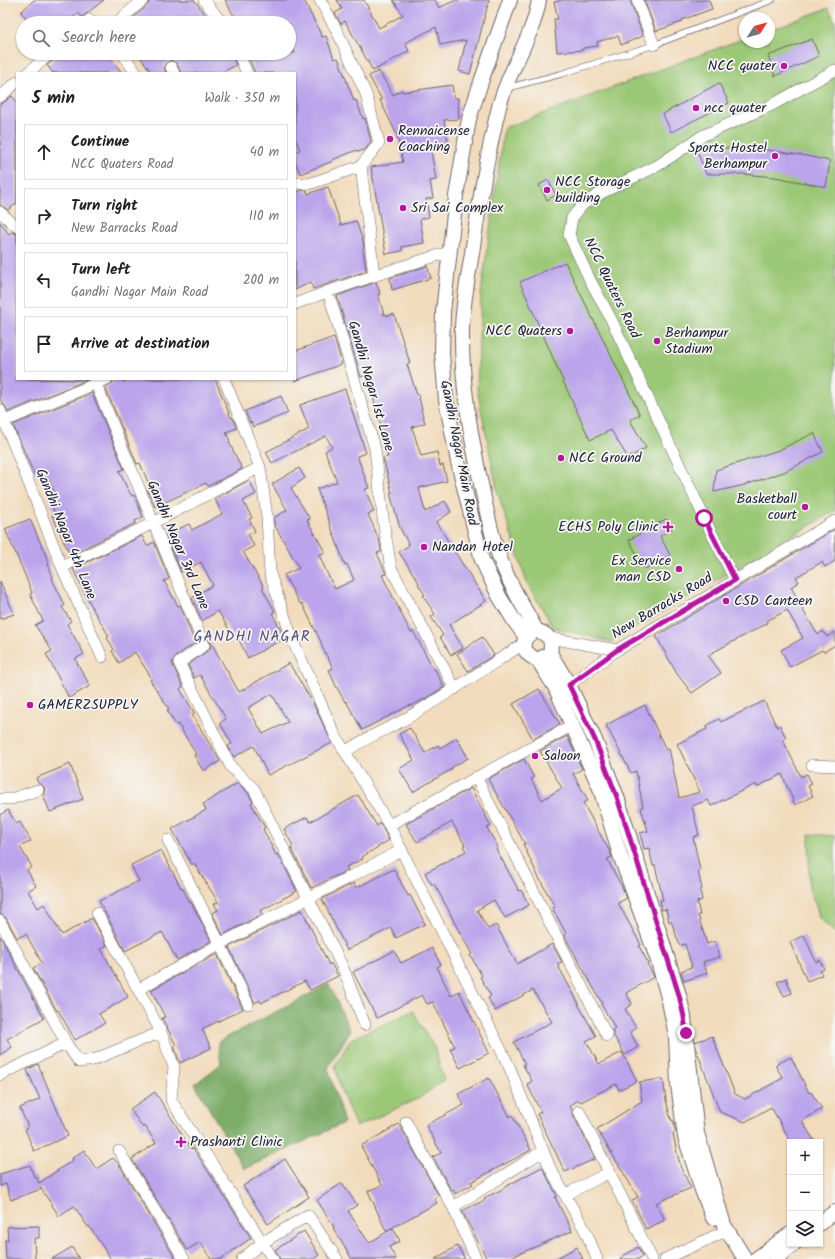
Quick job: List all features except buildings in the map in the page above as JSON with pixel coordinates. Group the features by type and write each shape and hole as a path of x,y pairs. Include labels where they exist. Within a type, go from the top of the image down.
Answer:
{"street":[{"path":"125,16 144,0"},
{"path":"204,0 217,16"},
{"path":"296,183 309,184 361,166 379,143 366,94 337,32 320,0"},
{"name":"Gandhi Nagar Main Road","path":"510,0 469,119 456,196 449,252 443,312 442,353 446,400 458,462 477,544 486,571 498,596 515,622 529,637"},
{"name":"Gandhi Nagar Main Road","path":"529,637 491,532 474,453 467,411 463,364 464,306 480,194 505,88 531,31 539,0"},
{"path":"637,0 654,45"},
{"path":"29,72 43,60"},
{"path":"127,60 135,72"},
{"path":"241,60 247,72"},
{"name":"NCC Quaters Road","path":"735,580 569,235 572,218 583,204 603,192 656,166 702,136 772,105 835,70"},
{"path":"0,97 16,83"},
{"path":"361,166 374,275"},
{"path":"0,212 16,226"},
{"path":"296,304 374,275 449,252"},
{"name":"Gandhi Nagar 1st Lane","path":"328,291 375,450 384,526 391,568 455,689"},
{"path":"224,380 260,467 267,518 270,574 293,641 335,735 389,825 402,850 508,1066 550,1168 587,1234 597,1259"},
{"path":"3,422 95,381"},
{"name":"Gandhi Nagar 3rd Lane","path":"95,381 204,645 179,663 231,767 254,790 309,899"},
{"name":"Gandhi Nagar 4th Lane","path":"0,410 3,422 62,567 102,657"},
{"path":"62,567 153,523 260,467"},
{"name":"New Barracks Road","path":"569,685 617,650 835,521"},
{"path":"345,752 358,743 402,721 455,689 529,637 543,633 550,638 617,650"},
{"path":"529,637 526,651 532,658 544,657"},
{"path":"544,657 551,646 550,638"},
{"path":"544,657 569,685 595,740 617,797 679,995 684,1017 697,1133 724,1225 745,1259"},
{"path":"544,657 555,687 600,788 620,855 658,961 669,1001 676,1036 678,1084 685,1137 702,1190 719,1234 734,1259"},
{"path":"389,825 572,725"},
{"path":"812,765 835,766"},
{"path":"476,777 607,1036"},
{"path":"0,799 11,799 38,790"},
{"path":"168,840 248,1004"},
{"path":"139,989 220,944 402,850"},
{"path":"309,899 343,968 365,1025"},
{"path":"97,913 161,1032 174,1068 171,1100 273,1259"},
{"path":"0,921 66,1043 79,1062 93,1060 161,1032"},
{"path":"0,1076 66,1043"},
{"path":"579,1111 652,1259"},
{"path":"406,1122 453,1207 476,1259"},
{"path":"119,1151 184,1259"},
{"path":"453,1207 543,1151"},
{"path":"565,1195 610,1172"},
{"path":"821,1211 835,1201"},
{"path":"823,1221 835,1212"},
{"path":"242,1259 262,1243 308,1214 337,1259"},
{"path":"665,1259 719,1234"},
{"path":"756,1259 787,1236"},
{"path":"775,1259 790,1247"}],"lane":[{"path":"505,88 561,74 654,45 772,0"}],"green space":[{"name":"Berhampur Stadium","path":"828,8 835,21 835,511 611,642 553,627 527,583 498,494 477,389 481,293 504,128 739,40 739,48 775,48 775,28"},
{"path":"809,834 835,836 835,933 819,918 817,908 809,889"},
{"path":"329,984 350,1031 328,1068 344,1123 244,1169 195,1084 221,1064 218,1042"},
{"path":"413,1011 434,1047 444,1080 421,1097 356,1127 340,1088 335,1065 351,1039"}],"place":[{"name":"NCC quater","path":"784,66"},
{"name":"ncc quater","path":"696,108"},
{"name":"Rennaicense Coaching","path":"390,139"},
{"name":"Sports Hostel Berhampur","path":"775,156"},
{"name":"NCC Storage building","path":"547,190"},
{"name":"Sri Sai Complex","path":"403,208"},
{"name":"NCC Quaters","path":"570,331"},
{"name":"Berhampur Stadium","path":"657,341"},
{"name":"NCC Ground","path":"561,458"},
{"name":"Basketball court","path":"805,507"},
{"name":"ECHS Poly Clinic","path":"668,527"},
{"name":"Nandan Hotel","path":"424,547"},
{"name":"Ex Service man CSD","path":"679,569"},
{"name":"CSD Canteen","path":"726,601"},
{"name":"GAMERZSUPPLY","path":"30,705"},
{"name":"Saloon","path":"535,756"},
{"name":"Prashanti Clinic","path":"181,1142"}],"district":[{"name":"GANDHI NAGAR","path":"252,637"}],"route":[{"path":"686,1033 679,995 617,797 595,740 569,685 617,650 735,580 704,518"}]}
